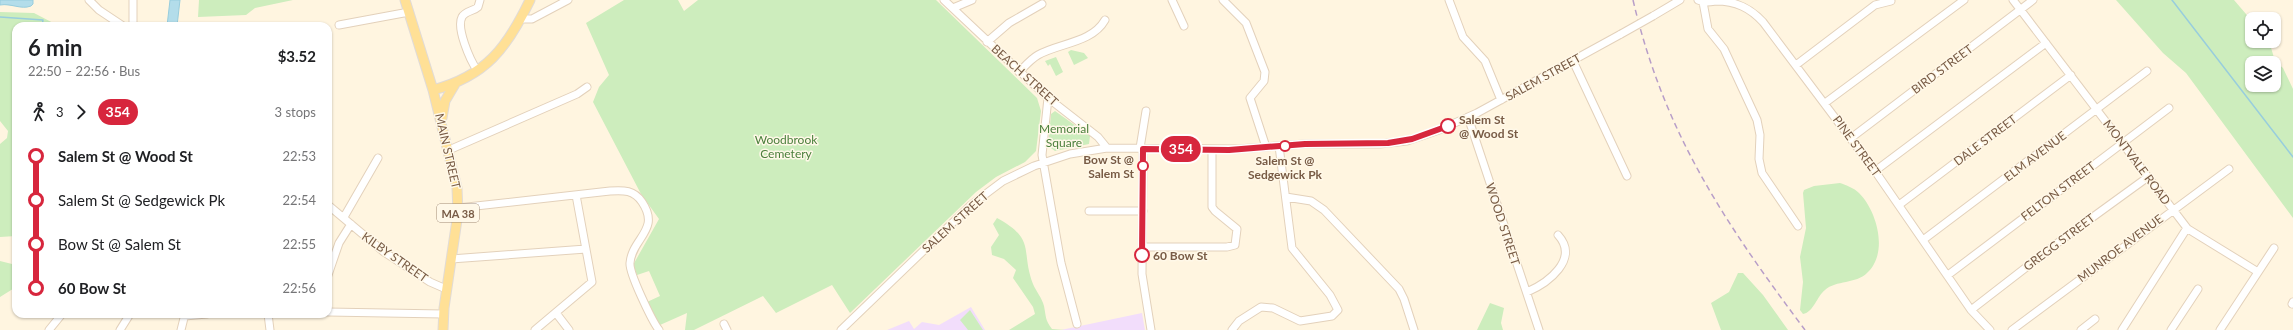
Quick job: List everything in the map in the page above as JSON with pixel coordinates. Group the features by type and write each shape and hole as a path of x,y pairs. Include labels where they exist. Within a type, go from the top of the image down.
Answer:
{"main road":[{"name":"MAIN STREET","path":"405,0 434,93 456,181 458,208 446,289 443,330"},
{"path":"434,93 455,84 500,53 530,0"},
{"path":"442,124 443,111 449,93 455,84"},
{"path":"434,93 449,93"}],"street":[{"path":"89,0 98,10 117,22"},
{"path":"133,0 133,22"},
{"path":"477,70 462,34 461,21 464,14 478,7 480,0"},
{"path":"520,19 532,19 568,0"},
{"name":"BEACH STREET","path":"944,0 1019,72 1048,98 1096,136 1107,148"},
{"path":"953,8 972,0"},
{"path":"1172,0 1184,26"},
{"path":"1223,0 1246,23 1265,72 1264,81 1250,98 1266,147"},
{"path":"1449,0 1464,37 1485,61 1501,100"},
{"name":"SALEM STREET","path":"841,330 981,197 1007,179 1044,162 1070,154 1107,148 1212,150 1279,146 1380,144 1407,141 1429,134 1468,117 1501,100 1680,0"},
{"path":"1825,103 1964,0"},
{"name":"MONTVALE ROAD","path":"2013,0 2188,229 2258,272"},
{"name":"BIRD STREET","path":"1851,138 2034,0"},
{"path":"1701,1 1708,29 1724,50 1757,120 1760,135 1759,159 1761,170 1798,226"},
{"name":"PINE STREET","path":"1701,1 1731,2 1749,10 1763,22 1875,171 1971,310 1990,330"},
{"path":"1796,65 1875,5 1890,1"},
{"path":"987,42 1009,23 1042,4"},
{"path":"339,25 409,12"},
{"path":"1019,72 1038,55 1083,38 1098,29 1105,20"},
{"path":"1875,171 2046,43"},
{"path":"1573,61 1627,176"},
{"name":"ELM AVENUE","path":"1923,240 2147,71"},
{"name":"DALE STREET","path":"1899,205 2071,75"},
{"path":"449,150 578,94 588,87"},
{"path":"1048,98 1042,153 1061,263 1078,324"},
{"name":"FELTON STREET","path":"1948,275 2122,142 2169,108"},
{"path":"1146,111 1141,148 1143,211 1142,279 1151,330"},
{"name":"WOOD STREET","path":"1468,117 1539,330"},
{"path":"1232,330 1239,321 1261,307 1273,308 1300,321 1332,316 1338,310 1330,295 1293,251 1279,146"},
{"path":"1142,247 1227,247 1235,245 1237,229 1215,211 1212,206 1212,150"},
{"path":"344,217 378,158"},
{"name":"MUNROE AVENUE","path":"2012,330 2172,209 2229,169"},
{"name":"GREGG STREET","path":"1971,310 2064,238 2148,176"},
{"path":"458,208 576,195 630,192 640,199 648,212 650,219 647,228 631,258 630,267 651,318 659,330"},
{"path":"535,330 592,282 576,195"},
{"path":"1286,197 1311,201 1324,210 1399,289 1404,299 1414,330"},
{"name":"KILBY STREET","path":"332,208 394,259 430,282 446,289"},
{"path":"1088,211 1143,211"},
{"path":"332,263 339,243 351,224"},
{"path":"2122,330 2188,229"},
{"path":"1527,292 1556,273 1563,264 1565,247 1558,235"},
{"path":"2220,330 2274,248"},
{"path":"451,259 586,249"},
{"path":"2171,330 2198,290"},
{"path":"332,312 443,314"},
{"path":"556,313 569,330"},
{"path":"49,330 59,318"},
{"path":"120,330 128,318"},
{"path":"181,330 184,318"},
{"path":"268,318 270,330"},
{"path":"2081,330 2095,319"}],"shaded area":[{"path":"971,307 985,330 887,330 909,321 914,329 922,322 939,325"},
{"path":"1142,313 1145,330 1061,330"}],"green space":[{"path":"199,0 293,0 255,8 246,15 198,17"},
{"name":"Woodbrook Cemetery","path":"624,0 678,0 684,11 698,0 936,0 1037,98 1041,111 1036,151 1025,162 996,177 976,192 850,313 832,285 776,313 763,296 694,330 685,330 687,313 660,325 647,302 660,296 649,271 637,275 633,265 659,219 641,194 593,102 599,87 609,75 586,23"},
{"path":"2116,0 2234,0 2245,13 2245,48 2271,48 2274,56 2245,56 2245,92 2281,92 2281,66 2293,89 2293,218 2186,73 2163,53"},
{"path":"0,12 34,13 51,22 12,22 12,236 0,237 0,144 7,138 8,131 0,121"},
{"path":"1071,50 1084,53 1088,58 1074,65 1068,52"},
{"path":"1056,57 1063,72 1056,76 1050,64 1048,66 1045,61"},
{"name":"Memorial Square","path":"1055,111 1090,136 1089,144 1055,151 1048,146 1051,114"},
{"path":"1840,183 1857,191 1871,210 1878,232 1878,255 1874,265 1867,273 1857,279 1835,285 1825,290 1813,307 1807,313 1803,314 1800,310 1803,282 1800,257 1806,228 1803,193 1804,190 1814,186"},
{"path":"997,218 1018,233 1023,240 1029,272 1033,284 1043,303 1048,323 1052,329 1065,330 1009,330 1035,314 1033,307 1013,278 1016,270 1004,259 992,255 991,247 999,235 993,224"},
{"path":"0,261 12,264 12,290 0,297"},
{"path":"1738,273 1743,273 1763,295 1788,330 1721,330 1711,303 1729,292"},
{"path":"1490,303 1504,308 1501,323 1503,330 1477,330"},
{"path":"970,310 983,330 968,330 960,320"}],"water":[{"path":"0,0 33,0 33,4 27,7 0,5"},
{"path":"170,0 180,0 177,22 167,22"}],"waterway":[{"path":"2172,0 2293,157"},
{"path":"0,17 43,20 43,22"}],"railway":[{"path":"1633,0 1646,48 1662,93 1680,135 1724,214 1776,291 1805,330"}],"bus line":[{"name":"354","path":"1142,255 1143,149 1229,150 1305,144 1388,143 1407,141 1448,126"}],"place":[{"name":"Salem St @ Wood St","path":"1448,126"},
{"name":"Salem St @ Sedgewick Pk","path":"1285,146"},
{"name":"Bow St @ Salem St","path":"1143,166"},
{"name":"60 Bow St","path":"1142,255"}]}
